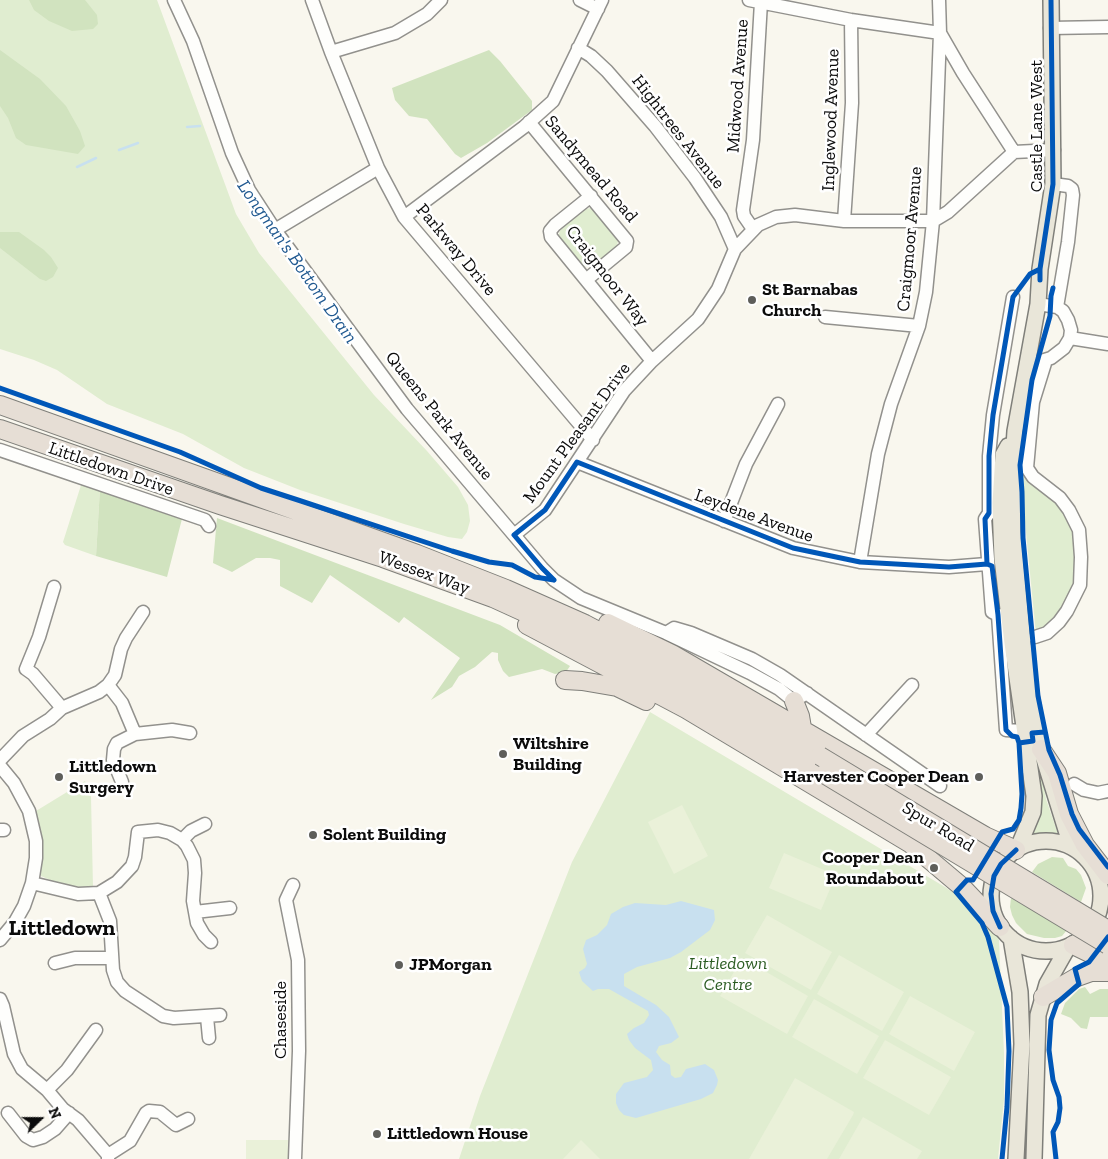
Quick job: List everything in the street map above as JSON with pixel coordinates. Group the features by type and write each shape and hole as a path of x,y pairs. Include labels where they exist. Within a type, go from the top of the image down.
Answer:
{"highway":[{"name":"Wessex Way","path":"0,405 417,554 506,589 610,637 719,696 820,756"},
{"name":"Wessex Way","path":"0,429 220,505 383,558 493,598 596,645 682,690 819,780"},
{"path":"417,554 471,568 503,580 612,625 672,654 985,836 1017,849"},
{"path":"565,680 617,687 744,748 819,780 911,844 962,887 1006,932"},
{"path":"801,697 800,716 802,728"},
{"path":"1041,749 1056,773 1069,814 1085,845 1108,882"},
{"name":"Spur Road","path":"820,756 1108,930"},
{"name":"Spur Road","path":"819,780 1108,944"},
{"path":"1070,946 1108,962"},
{"path":"1043,997 1077,977 1091,972 1108,972"}],"main road":[{"name":"Castle Lane West","path":"1051,0 1054,184 1040,269 1038,304 1016,431 1013,462 1013,532 1023,643 1041,749 1071,846"},
{"name":"Castle Lane West","path":"1016,431 1003,455 994,513 1002,558 1004,615 1034,796 1033,812 1017,849"},
{"path":"1004,615 1014,609 1008,551 1013,532"},
{"path":"1016,1159 1022,1044 1020,992 1006,932 993,911 991,894 994,876 1000,864 1017,849 1039,841 1061,842 1071,846 1085,856 1102,872 1100,883 1102,897 1100,912 1089,931 1070,946 1047,984 1038,1015 1036,1146 1034,1159"},
{"path":"1006,932 1024,946 1038,951 1053,951 1070,946"}],"street":[{"name":"Queens Park Avenue","path":"174,0 193,41 232,154 249,190 275,230 407,409 542,568 554,580 580,598 666,633 750,673 779,690 801,697 866,735 940,786"},
{"name":"Parkway Drive","path":"312,0 378,168 404,217 593,440"},
{"path":"332,52 396,33 427,14 440,0"},
{"path":"404,217 529,122 553,101 600,4 580,0"},
{"name":"Craigmoor Avenue","path":"860,562 878,454 891,404 919,326 926,292 933,221 940,33 939,0"},
{"path":"755,1 851,20 940,33 963,73 1014,152"},
{"name":"Midwood Avenue","path":"753,229 744,216 743,210 753,140 755,1"},
{"name":"Inglewood Avenue","path":"844,220 852,103 851,20"},
{"path":"1050,28 1108,27"},
{"name":"Hightrees Avenue","path":"578,48 591,56 607,71 655,126 695,178 721,217 735,249"},
{"name":"Sandymead Road","path":"529,122 625,237 627,246 586,280"},
{"path":"933,221 948,212 1014,152 1054,150"},
{"path":"275,230 378,168"},
{"name":"Castle Lane West","path":"1054,184 1068,186 1072,189 1074,195 1057,307"},
{"name":"Craigmoor Way","path":"591,196 555,225 550,231 551,237 652,361"},
{"name":"Mount Pleasant Drive","path":"514,535 545,510 624,392 652,361 698,319 718,289 735,249 753,229 776,216 795,215 844,220 933,221"},
{"name":"Castle Lane West","path":"1013,297 993,416 989,456 994,513 985,519 992,612 1004,615 1006,730 1024,730"},
{"path":"1028,363 1046,360 1058,354 1070,338 1070,325 1063,311 1057,307 1038,304"},
{"path":"825,317 919,326"},
{"path":"1070,338 1108,344"},
{"path":"1035,637 1047,633 1059,622 1067,611 1080,585 1081,557 1079,530 1060,498 1033,477 1028,468 1033,402 1046,360"},
{"path":"724,521 746,464 778,404"},
{"name":"Littledown Drive","path":"0,450 205,520 209,526"},
{"name":"Leydene Avenue","path":"577,462 793,548 860,562 949,567 987,564"},
{"path":"1013,462 1028,468"},
{"path":"54,587 39,637 22,667 34,674 62,708"},
{"path":"0,760 23,736 50,719 62,708 100,692 108,685 118,665 126,638 143,612"},
{"path":"866,735 912,684"},
{"path":"108,685 122,703 135,734"},
{"path":"122,782 113,760 114,749 118,743 135,734 172,730 190,733"},
{"path":"0,766 14,783 29,811 36,841 35,870 24,906 15,922 0,940"},
{"path":"1074,784 1084,790 1098,793 1108,792"},
{"path":"182,840 191,831 205,824"},
{"path":"32,883 78,894 99,893 117,882 132,866 135,857 138,826 164,831 182,840 194,860 196,923 211,942"},
{"name":"Chaseside","path":"293,885 286,900 298,960 299,1051 295,1159"},
{"path":"99,893 110,921 111,958 114,976 121,987 156,1013 174,1018 220,1015"},
{"path":"195,912 230,908"},
{"path":"55,963 75,958 111,958"},
{"path":"0,999 2,1013 17,1061 28,1075 47,1090 86,1129 108,1157 130,1141 146,1113 147,1106 160,1112 180,1127"},
{"path":"207,1017 209,1038"},
{"path":"47,1090 67,1070 93,1035 79,1032"},
{"path":"8,1113 15,1133 29,1139 37,1139 55,1129 69,1113"}],"green space":[{"path":"0,0 157,0 236,214 259,253 374,395 458,487 468,505 470,521 467,532 462,539 448,537 404,524 300,490 244,468 183,434 107,404 57,370 0,349"},
{"path":"29,0 85,0 97,15 98,24 93,29 72,31 49,21 34,10"},
{"path":"0,50 40,79 66,106 80,131 85,146 78,154 26,145 16,138 8,118 0,106"},
{"path":"489,50 532,101 532,110 487,143 461,158 455,154 427,119 409,116 395,100 392,88"},
{"path":"590,208 594,209 618,237 618,241 617,246 594,266 587,267 581,265 558,236 562,226"},
{"path":"0,232 19,232 44,250 58,268 53,277 46,281 40,279 0,248"},
{"path":"1023,471 1057,502 1070,522 1075,537 1076,581 1062,612 1036,634 1025,522"},
{"path":"82,482 100,488 96,556 65,545 63,542"},
{"path":"100,488 183,515 167,577 96,556"},
{"path":"217,518 500,625 570,666 566,672 555,674 542,669 509,677 503,671 498,660 498,653 492,652 475,667 459,676 452,687 431,700 460,658 404,617 399,623 330,575 312,603 280,586 280,560 256,558 232,572 213,563"},
{"name":"Littledown Centre","path":"650,712 945,887 981,912 999,940 1004,1099 998,1159 459,1159 480,1096 572,862"},
{"path":"1037,747 1046,799 1059,837 1040,836 1025,838 1032,748"},
{"path":"85,781 91,797 93,887 85,888 57,883 41,876 40,835 36,811"},
{"path":"682,805 708,856 674,874 648,822"},
{"path":"784,853 836,875 821,910 769,888"},
{"path":"1052,857 1063,858 1068,866 1076,869 1081,875 1086,888 1081,902 1032,872 1038,864"},
{"path":"1011,898 1067,930 1062,936 1055,938 1044,938 1027,934 1016,923 1012,915 1010,907"},
{"path":"767,915 832,952 811,990 745,953"},
{"path":"839,955 904,992 882,1031 817,994"},
{"path":"742,958 808,996 787,1034 720,996"},
{"path":"1085,987 1090,994 1100,989 1108,989 1108,1017 1090,1017 1087,1029 1081,1028 1071,1018 1061,1014 1065,1003 1079,989"},
{"path":"910,996 975,1032 954,1071 889,1034"},
{"path":"814,999 879,1036 857,1074 792,1037"},
{"path":"885,1040 951,1077 929,1115 863,1078"},
{"path":"795,1078 854,1112 853,1115 827,1159 749,1159"},
{"path":"863,1117 922,1151 917,1159 839,1159"},
{"path":"246,1140 290,1140 290,1159 246,1159"},
{"path":"581,1140 600,1159 563,1159"}],"water":[{"path":"681,901 714,910 715,920 710,930 670,958 637,967 624,974 624,986 656,1005 669,1017 679,1037 671,1043 659,1046 656,1052 662,1060 670,1065 671,1075 675,1078 681,1077 686,1069 705,1064 714,1070 718,1080 717,1085 713,1093 701,1099 636,1118 624,1115 619,1110 616,1103 616,1094 624,1083 647,1077 653,1070 651,1060 635,1048 627,1034 644,1023 649,1015 648,1011 609,989 593,991 582,981 579,972 587,964 583,949 586,940 597,935 607,925 611,914 623,907 635,903 666,905"}],"waterway":[{"name":"Longman's Bottom Drain","path":"187,127 200,126"},
{"name":"Longman's Bottom Drain","path":"119,150 138,143"},
{"name":"Longman's Bottom Drain","path":"77,167 96,158"}],"cycle path":[{"path":"1040,280 1053,184 1051,0"},
{"path":"987,564 985,519 989,513 989,456 993,415 1013,297 1030,274 1040,269"},
{"path":"1053,288 1050,316 1032,380 1020,465 1023,538 1038,696 1049,750 1060,775 1072,814 1079,829 1108,867"},
{"path":"0,388 180,452 261,488 452,551 489,562 512,565 535,577 554,580"},
{"path":"554,580 514,535 545,510 577,462 793,548 860,562 949,567 987,564"},
{"path":"987,564 992,566 998,615 1006,730 1012,736 1017,737 1019,743 1033,741 1032,733 1045,732"},
{"path":"1002,1159 1007,1107 1009,1051 1007,1007 988,937 982,923 956,892 967,880 973,880 1002,832 1013,829 1019,820 1022,794 1019,743"},
{"path":"1000,927 993,911 991,894 994,876 1001,864 1016,850"},
{"path":"1056,1159 1053,1132 1058,1122 1060,1108 1059,1097 1053,1080 1049,1050 1051,1020 1057,1003 1079,984 1075,969 1089,962 1108,937"}],"place":[{"name":"St Barnabas Church","path":"752,300"},
{"name":"Wiltshire Building","path":"503,754"},
{"name":"Littledown Surgery","path":"59,777"},
{"name":"Harvester Cooper Dean","path":"979,777"},
{"name":"Solent Building","path":"313,835"},
{"name":"Cooper Dean Roundabout","path":"934,868"},
{"name":"JPMorgan","path":"399,965"},
{"name":"Littledown House","path":"377,1134"}],"district":[{"name":"Littledown","path":"62,929"}]}
